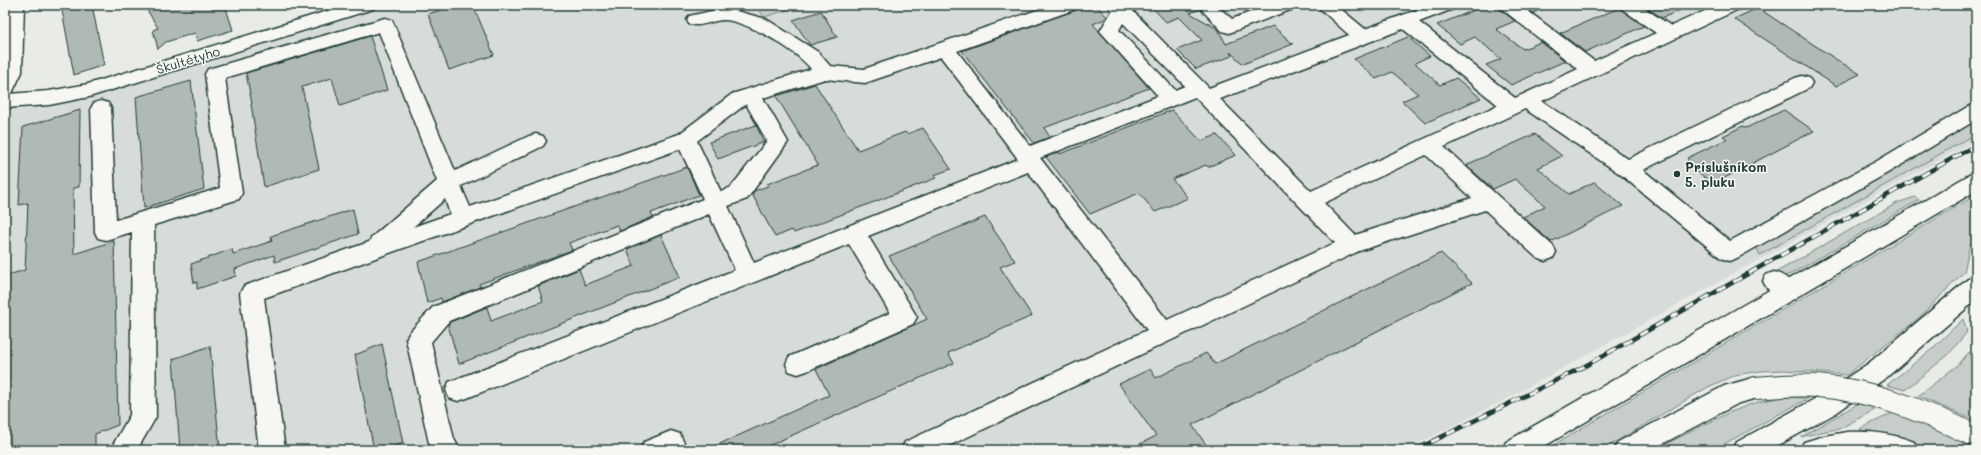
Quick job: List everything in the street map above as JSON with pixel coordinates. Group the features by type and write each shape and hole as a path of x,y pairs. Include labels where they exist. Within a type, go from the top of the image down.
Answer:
{"main road":[{"path":"7,82 13,59 15,5"},
{"name":"Škultétyho","path":"5,101 49,98 90,90 367,5"},
{"path":"272,450 252,293 686,139 739,99 824,72 865,76 1070,5"},
{"path":"1211,10 1229,27 1287,5"},
{"path":"1325,5 1362,36"},
{"path":"458,390 854,233 1172,99 1203,92 1447,5"},
{"path":"1508,5 1593,70"},
{"path":"1628,5 1670,34"},
{"path":"1309,201 1733,5"},
{"path":"1172,99 1109,31 1120,7 1351,245"},
{"path":"696,20 725,14 758,23 811,56 824,72"},
{"path":"1405,21 1520,104 1628,169 1729,252 1884,166 1976,111"},
{"path":"101,108 106,232 231,193 215,74 385,24 463,218"},
{"path":"946,49 1163,333"},
{"path":"1628,169 1802,83"},
{"path":"439,448 418,339 441,314 739,193 778,142 751,95"},
{"path":"686,139 748,275"},
{"path":"371,251 449,183 536,141"},
{"path":"1429,146 1544,252"},
{"path":"1515,450 1780,286 1976,182"},
{"path":"914,450 1351,245 1487,201"},
{"path":"123,450 143,417 143,220"},
{"path":"798,364 905,317 854,233"},
{"path":"1746,450 1826,405 1878,370 1976,286"},
{"path":"1627,450 1733,394 1756,388 1805,385 1832,386 1868,392 1910,406 1976,436"},
{"path":"653,450 671,442 674,450"},
{"path":"1813,450 1827,446 1852,443 1880,444 1905,450"}],"shaded area":[{"path":"377,5 1976,5 1976,140 1514,395 1406,450 5,450 5,107 20,110 92,97"},
{"path":"743,5 804,5 764,17 757,6"},
{"path":"1976,116 1976,134 1760,255 1756,247"},
{"path":"1976,195 1976,233 1969,248 1964,272 1920,317 1847,375 1784,370 1761,371 1735,375 1708,387 1602,450 1545,450"},
{"path":"1915,197 1919,200 1791,274 1785,276 1773,274 1897,203"},
{"path":"1963,319 1967,332 1948,355 1905,390 1887,385 1932,349"},
{"path":"1969,352 1976,376 1976,421 1918,396 1959,364"},
{"path":"1782,397 1809,398 1713,450 1654,450 1728,413 1754,403"},
{"path":"1859,403 1878,408 1839,429 1801,437"},
{"path":"1895,412 1941,430 1976,447 1976,450 1936,450 1888,434 1860,430 1861,428"}],"building":[{"path":"61,5 92,5 104,65 74,75"},
{"path":"144,5 225,5 233,30 197,41 195,33 166,42 158,49 153,30 158,28"},
{"path":"456,5 473,5 494,55 449,70 428,14"},
{"path":"1086,5 1096,5 1107,17 1093,24 1149,88 1044,128 1050,137 1034,143 962,51 1076,10"},
{"path":"1150,5 1204,5 1201,9 1190,13 1218,29 1226,44 1273,26 1293,44 1243,64 1230,52 1232,56 1196,69 1177,50 1202,40 1179,17 1166,22"},
{"path":"1487,5 1498,5 1501,10 1515,21 1496,29 1523,49 1541,42 1565,61 1511,85 1486,65 1501,59 1475,37 1460,44 1437,25"},
{"path":"1522,5 1552,5 1533,13"},
{"path":"1643,5 1692,5 1662,18"},
{"path":"1619,8 1644,26 1585,52 1560,33"},
{"path":"1758,8 1860,74 1836,86 1734,19"},
{"path":"821,11 837,37 810,45 793,20"},
{"path":"370,36 387,90 340,106 332,78 302,87 319,169 264,187 246,73"},
{"path":"1408,37 1430,56 1415,63 1440,85 1456,78 1481,98 1425,123 1402,101 1418,94 1392,72 1376,79 1354,59"},
{"path":"191,81 204,189 144,208 136,97"},
{"path":"815,84 858,150 905,132 907,134 923,128 951,169 934,175 936,178 794,233 792,230 775,237 752,194 754,191 768,186 767,184 818,165 776,96"},
{"path":"80,110 79,187 73,188 74,254 114,241 118,425 95,434 95,450 5,450 5,328 8,275 25,270 28,203 19,205 23,127"},
{"path":"1172,110 1201,141 1217,135 1236,155 1208,167 1206,165 1172,179 1188,198 1155,212 1139,193 1090,214 1046,157 1059,152 1060,154"},
{"path":"1784,110 1814,131 1713,184 1685,162 1689,160 1687,158 1727,139 1723,136 1743,126 1746,128"},
{"path":"756,125 764,142 718,159 709,142"},
{"path":"1535,134 1562,156 1538,168 1569,194 1594,182 1623,206 1551,242 1523,217 1545,206 1515,179 1493,189 1466,165"},
{"path":"687,167 699,195 651,213 653,217 620,231 617,225 569,243 572,250 479,284 480,287 442,302 441,298 427,303 418,262"},
{"path":"353,209 358,234 275,262 274,255 235,269 236,276 197,289 197,282 194,283 191,264 232,249 233,254 272,241 271,236"},
{"path":"985,217 1015,261 1000,267 1032,316 948,353 954,363 759,450 706,450 829,395 816,369 927,319 889,256"},
{"path":"661,235 680,277 459,364 448,325 450,322 487,307 491,321 543,301 538,286 579,269 585,285 634,266 627,249"},
{"path":"1441,253 1472,283 1192,425 1210,450 1128,450 1156,436 1119,384 1150,369 1156,378 1206,353 1215,364"},
{"path":"382,344 403,443 386,450 374,450 355,355"},
{"path":"210,346 220,450 180,450 173,359"}],"railway":[{"path":"1415,450 1585,366 1976,145"}],"place":[{"name":"Príslušníkom 5. pluku","path":"1677,174"}]}
